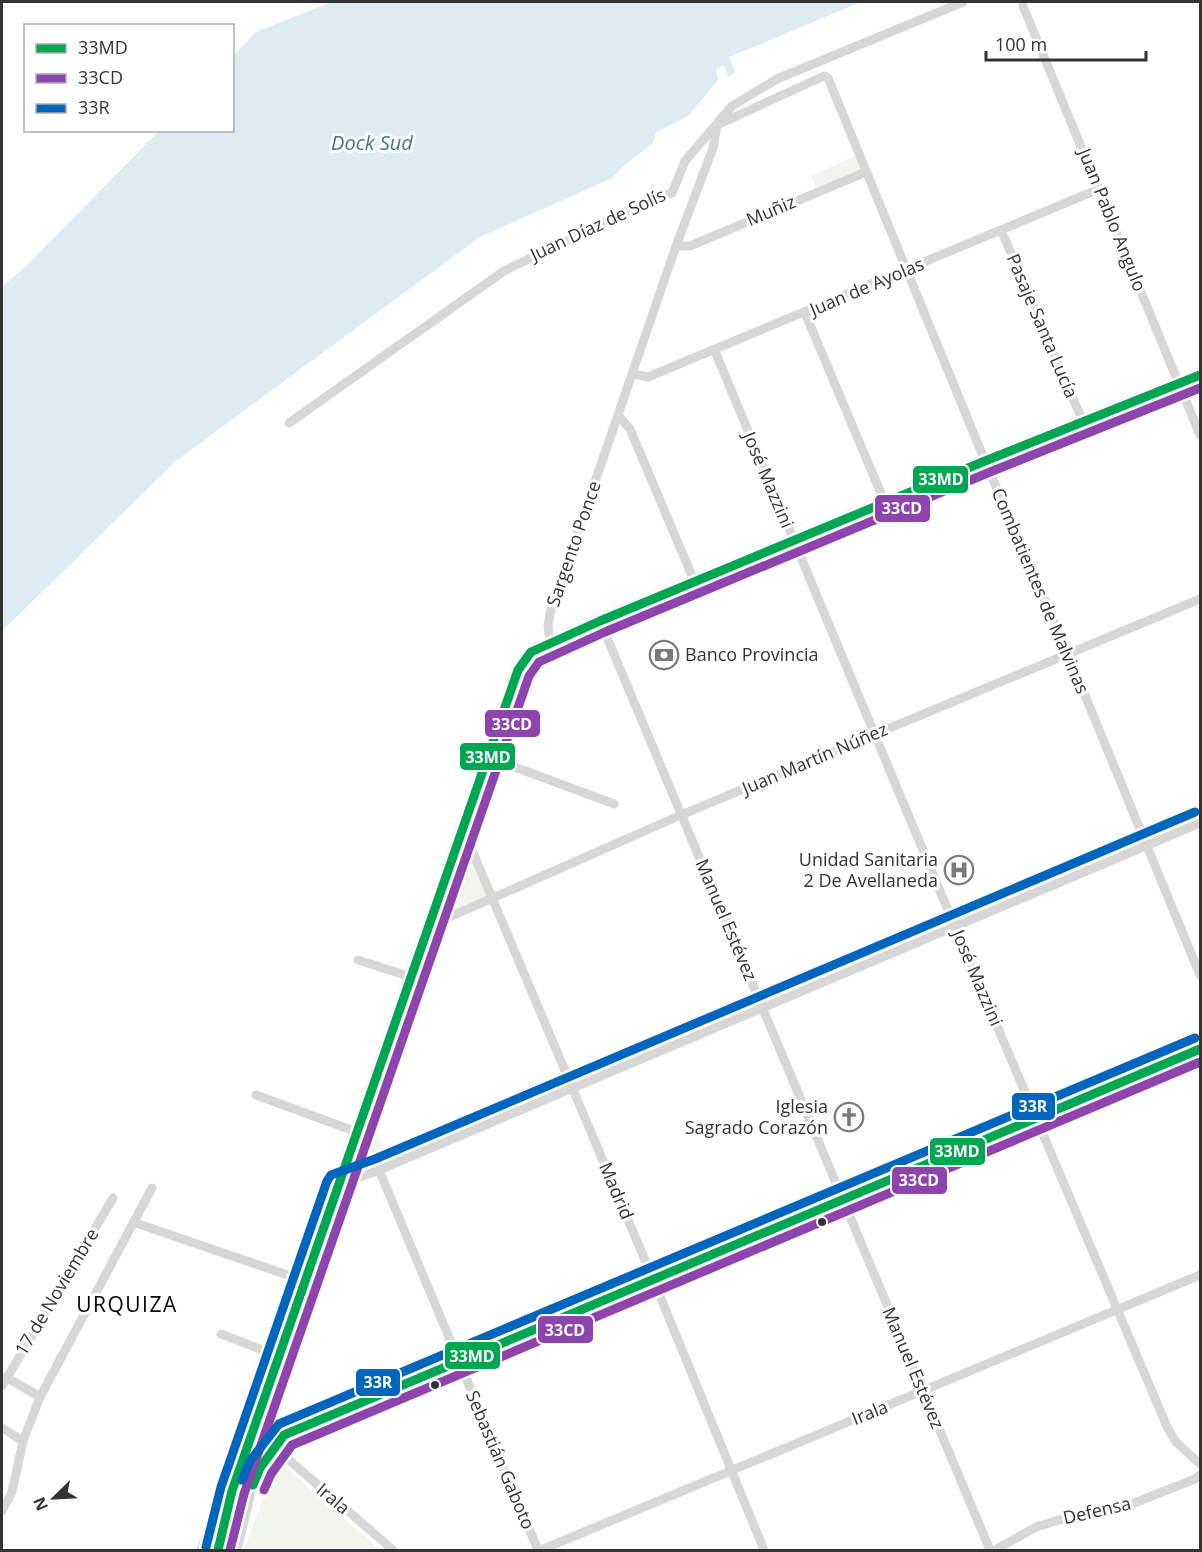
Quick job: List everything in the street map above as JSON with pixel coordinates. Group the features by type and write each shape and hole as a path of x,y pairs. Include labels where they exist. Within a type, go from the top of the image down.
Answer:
{"main road":[{"path":"220,1544 232,1491 278,1356 522,662 531,652 600,621 985,461 1200,375"},
{"path":"257,1420 259,1425 270,1434 284,1435 1200,1049"},
{"path":"220,1544 260,1468 284,1435"}],"street":[{"name":"Juan Díaz de Solís","path":"289,423 504,271 625,212 672,193 685,161 732,106 777,80 963,2"},
{"name":"Juan Pablo Angulo","path":"1023,6 1200,435"},
{"name":"Combatientes de Malvinas","path":"717,125 824,76 828,78 1200,975"},
{"name":"Sargento Ponce","path":"550,643 548,626 550,613 676,246 713,148 717,125"},
{"name":"Muñiz","path":"676,246 690,246 866,172"},
{"name":"Juan de Ayolas","path":"633,374 648,377 1099,189"},
{"name":"Pasaje Santa Lucía","path":"1001,230 1083,422"},
{"path":"805,313 885,503"},
{"name":"José Mazzini","path":"714,349 954,927 1168,1429 1176,1442 1200,1464"},
{"path":"618,415 630,429 695,583"},
{"name":"Juan Martín Núñez","path":"430,919 445,919 874,734 1200,599"},
{"name":"Manuel Estévez","path":"600,621 990,1551"},
{"path":"488,757 614,804"},
{"path":"338,1185 379,1170 1200,823"},
{"name":"Madrid","path":"459,837 471,848 492,897 653,1279 764,1551"},
{"path":"358,960 411,977"},
{"path":"256,1095 357,1132"},
{"name":"Sebastián Gaboto","path":"379,1170 539,1551"},
{"path":"2,1512 12,1492 23,1441 40,1396 152,1188"},
{"name":"17 de Noviembre","path":"4,1382 113,1197"},
{"path":"133,1222 305,1281"},
{"name":"Irala","path":"539,1551 1200,1275"},
{"path":"221,1334 278,1356"},
{"path":"4,1382 40,1396"},
{"path":"2,1428 23,1441"},
{"name":"Irala","path":"274,1447 393,1551"},
{"name":"Defensa","path":"995,1551 1036,1527 1059,1520 1119,1509 1196,1479 1200,1475"},
{"path":"237,1551 252,1487"},
{"path":"201,1551 212,1521 232,1491"}],"shaded area":[{"path":"859,154 866,172 818,192 811,176"},
{"path":"459,837 468,843 492,897 445,919 430,919"},
{"path":"374,1125 386,1154 360,1164 358,1159"},
{"path":"278,1465 284,1466 380,1550 244,1550 274,1469"}],"water":[{"name":"Dock Sud","path":"331,2 861,2 729,57 735,72 729,77 724,65 716,69 718,80 688,116 656,132 653,143 612,178 480,237 177,460 2,631 2,287 28,264 158,132 234,132 234,55 256,32"}],"transit line":[{"name":"33MD","path":"218,1550 232,1491 518,670 531,652 600,621 985,461 1200,375"},
{"name":"33CD","path":"230,1550 244,1494 529,676 539,662 605,632 990,472 1200,388"},
{"name":"33R","path":"206,1547 221,1487 331,1175 375,1159 1195,812"},
{"name":"33R","path":"242,1480 250,1461 279,1424 1195,1038"},
{"name":"33MD","path":"253,1485 260,1468 284,1435 1200,1049"},
{"name":"33CD","path":"264,1490 271,1474 292,1445 1200,1062"}],"place":[{"name":"Banco Provincia","path":"664,655"},
{"name":"Unidad Sanitaria 2 De Avellaneda","path":"959,870"},
{"name":"Iglesia Sagrado Corazón","path":"849,1117"}],"district":[{"name":"URQUIZA","path":"127,1305"}]}
